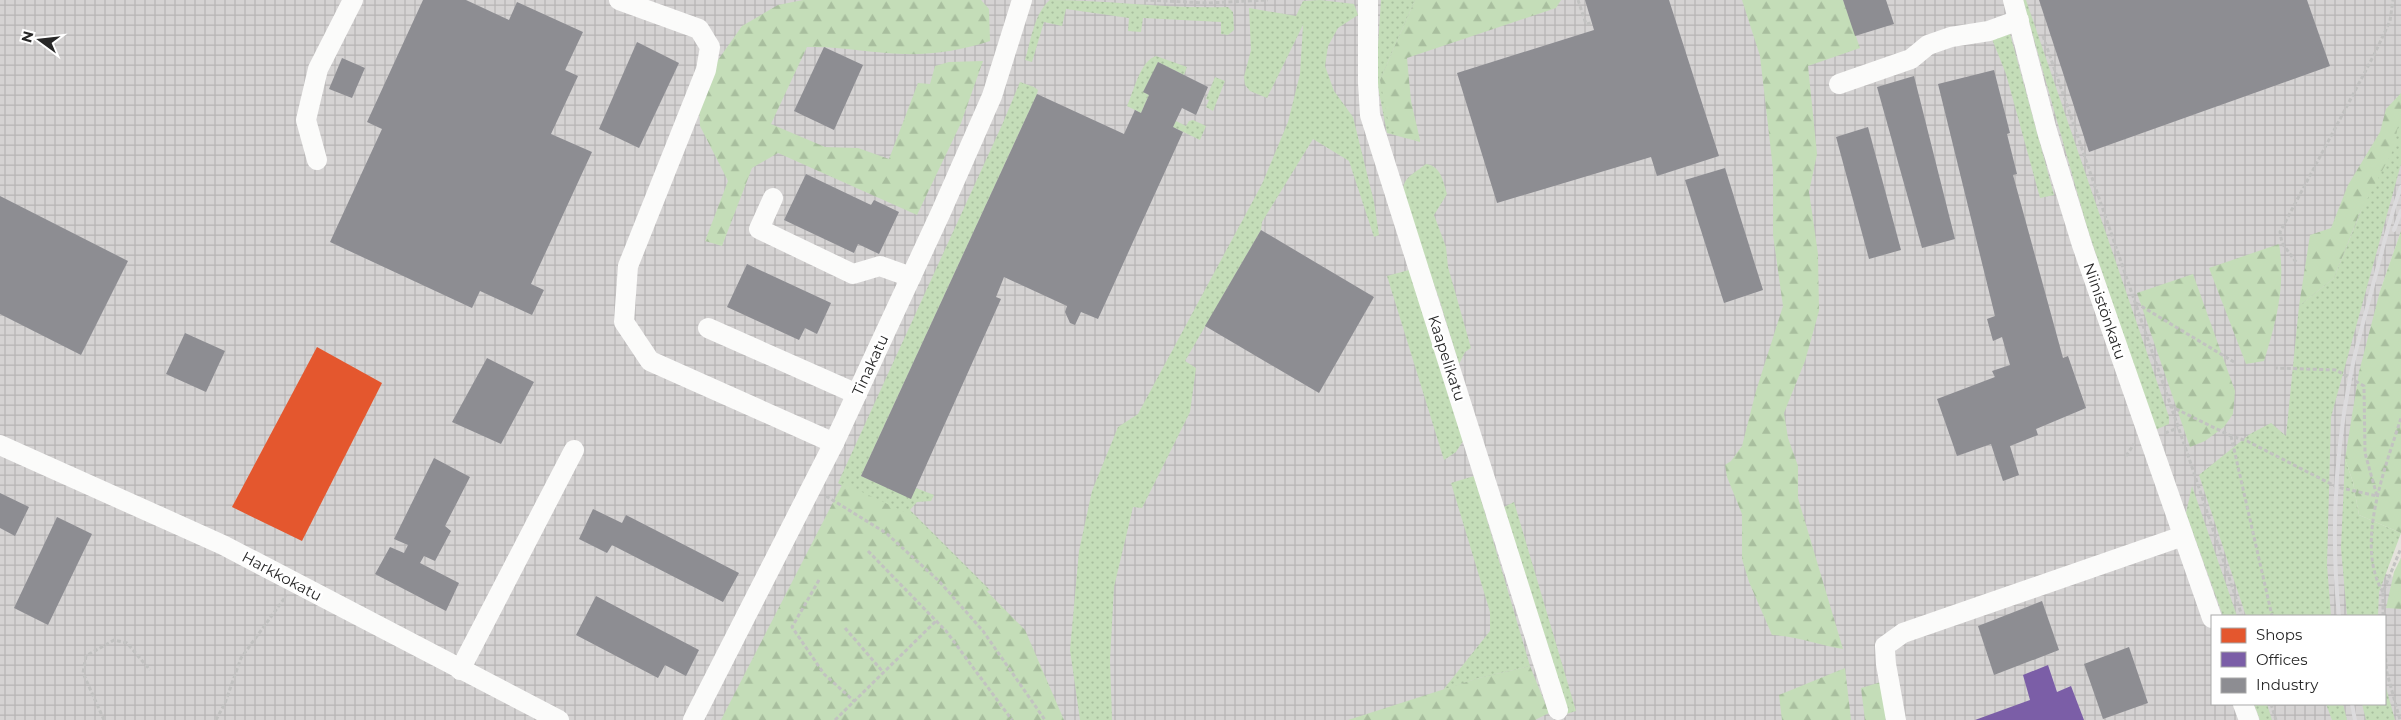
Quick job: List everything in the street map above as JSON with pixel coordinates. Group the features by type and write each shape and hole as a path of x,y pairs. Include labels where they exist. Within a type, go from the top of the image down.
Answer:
{"street":[{"path":"316,160 306,120 318,69 353,0"},
{"path":"619,0 699,29 710,47 706,70 628,266 624,322 650,361 834,443"},
{"name":"Tinakatu","path":"693,720 834,443 910,277 992,96 1022,0"},
{"name":"Kaapelikatu","path":"1368,0 1370,115 1558,710"},
{"name":"Niinistönkatu","path":"2013,0 2047,131 2082,245 2211,615"},
{"path":"1839,84 1911,59 1928,45 1951,37 1989,31 2019,20"},
{"path":"773,198 759,229 853,274 880,266 910,277"},
{"path":"708,328 856,394"},
{"name":"Harkkokatu","path":"0,445 224,545 460,670 559,720"},
{"path":"460,670 574,450"},
{"path":"1896,720 1886,664 1885,646 1903,633 2183,536"},
{"path":"2243,705 2248,720"}],"path":[{"path":"1144,0 1207,3 1268,0"},
{"path":"1578,0 1586,24 1591,23"},
{"path":"2296,262 2282,243 2280,232 2374,55 2390,21 2393,0"},
{"path":"2040,28 2242,615"},
{"path":"2135,303 2234,362"},
{"path":"2276,368 2336,370 2364,386 2365,453 2377,496"},
{"path":"2170,406 2231,436 2247,441 2337,487 2377,496"},
{"path":"2383,592 2378,584 2372,558 2374,514 2377,496 2401,418"},
{"path":"2231,436 2272,615"},
{"path":"826,495 886,533 939,581 983,632 1045,720"},
{"path":"2382,615 2383,592 2401,548"},
{"path":"868,551 936,621 1012,720"},
{"path":"819,580 792,627 824,674 854,701"},
{"path":"216,720 225,702 241,658 295,583"},
{"path":"835,720 936,621"},
{"path":"846,628 883,672"},
{"path":"104,720 83,673 86,656 114,640 127,643 150,670"},
{"path":"2386,663 2400,720"},
{"path":"2271,705 2276,720"}],"shaded area":[{"path":"0,0 2401,0 2401,231 2380,291 2345,459 2357,562 2401,580 2401,720 0,720"}],"green space":[{"path":"803,0 981,0 989,9 990,41 969,47 925,54 807,47 771,124 825,147 858,148 889,159 918,83 930,84 935,66 949,62 983,61 961,123 917,215 778,153 752,168 722,246 705,241 728,181 700,126 699,103 718,60 742,26 778,5"},
{"path":"1050,0 1183,7 1228,7 1233,12 1234,30 1228,35 1221,34 1221,22 1143,18 1141,32 1128,31 1129,18 1066,9 1062,26 1044,22 1032,62 1025,60 1040,12"},
{"path":"1320,0 1354,4 1358,15 1338,28 1328,46 1325,66 1334,91 1353,117 1374,202 1379,235 1374,237 1349,161 1313,139 1262,222 1261,230 1185,361 1196,368 1190,412 1142,508 1133,507 1114,587 1110,660 1112,720 1080,720 1070,650 1079,551 1092,491 1118,427 1138,414 1262,184 1288,122 1300,74 1303,25 1267,98 1250,91 1245,85 1244,77 1251,50 1249,8 1296,16 1303,1"},
{"path":"1381,0 1415,0 1380,80 1405,138 1387,133 1376,77"},
{"path":"1415,0 1561,0 1556,8 1407,58 1411,101 1420,140 1405,138 1390,130 1380,80"},
{"path":"1742,0 1843,0 1860,48 1808,66 1817,154 1809,192 1818,254 1819,311 1805,361 1784,413 1788,438 1798,466 1798,498 1843,649 1790,637 1772,635 1749,582 1742,559 1742,514 1727,477 1725,465 1731,461 1742,446 1756,391 1783,306 1773,235 1773,169 1760,56"},
{"path":"2023,0 2026,0 2169,417 2169,424 2155,430 2087,227"},
{"path":"2010,34 2054,195 2040,198 2006,74 1992,39"},
{"path":"1156,56 1187,67 1184,75 1158,62 1144,92 1149,95 1141,113 1127,106 1142,70 1150,59"},
{"path":"1215,77 1225,81 1213,111 1206,107 1209,100 1206,99"},
{"path":"1020,82 1034,87 1038,90 1037,94 861,476 911,498 916,488 934,495 931,501 917,502 910,510 990,590 978,596 924,543 838,483"},
{"path":"2401,93 2401,112 2393,150 2359,215 2334,278 2299,306 2310,235 2331,228 2348,185 2380,132 2386,109"},
{"path":"2401,112 2401,164 2331,417 2327,565 2331,615 2246,615 2199,475 2250,434 2271,423 2286,436 2299,306 2334,278"},
{"path":"1193,120 1206,126 1200,140 1173,127 1176,121 1186,126 1189,121"},
{"path":"1426,164 1431,165 1438,171 1443,179 1447,194 1434,215 1446,247 1448,267 1471,348 1465,352 1459,364 1439,298 1404,203 1404,183"},
{"path":"2401,231 2401,533 2359,515 2353,482 2345,459 2359,372 2380,291"},
{"path":"2279,244 2281,275 2279,304 2272,332 2264,361 2246,364 2209,268"},
{"path":"1409,270 1463,441 1456,452 1444,460 1387,276"},
{"path":"2193,274 2235,391 2233,414 2224,427 2205,441 2190,447 2137,293"},
{"path":"2345,459 2353,482 2359,515 2401,533 2379,592 2378,615 2347,615 2341,548"},
{"path":"1474,476 1530,666 1479,678 1443,690 1490,631 1490,612 1451,483"},
{"path":"843,483 913,516 1025,630 1064,720 721,720"},
{"path":"2192,486 2237,615 2223,615 2186,513"},
{"path":"1514,502 1576,711 1566,714 1552,659 1504,507"},
{"path":"2401,558 2401,609 2386,608 2394,572"},
{"path":"1530,666 1549,713 1535,720 1348,720 1479,678"},
{"path":"1845,668 1851,720 1782,720 1779,695"},
{"path":"1881,682 1887,716 1885,720 1865,720 1861,688"},
{"path":"2386,688 2395,720 2366,720 2362,705 2386,705"},
{"path":"2254,705 2267,705 2272,720 2260,720"},
{"path":"2326,705 2343,705 2347,720 2332,720"}],"building: Shops":[{"path":"317,347 382,383 302,541 232,507"}],"building: Offices":[{"path":"2048,665 2057,692 2071,686 2084,720 1975,720 2030,700 2023,675"}],"building: Industry":[{"path":"423,0 466,0 509,20 517,2 583,32 565,70 578,76 551,134 592,152 531,284 544,290 532,315 480,291 472,308 330,242 382,129 367,122"},
{"path":"1585,0 1669,0 1719,156 1657,176 1651,157 1497,203 1457,73 1594,30"},
{"path":"1843,0 1886,0 1894,24 1855,36"},
{"path":"2039,0 2307,0 2330,66 2089,152"},
{"path":"637,42 679,63 639,148 599,129"},
{"path":"824,47 863,65 834,130 794,111"},
{"path":"342,58 365,68 352,98 329,89"},
{"path":"1158,62 1208,87 1196,115 1182,108 1173,127 1183,132 1098,319 1081,312 1075,325 1070,323 1065,312 1067,306 1004,277 996,297 1001,299 911,499 861,476 1037,94 1124,134 1135,110 1141,113 1149,95 1143,92"},
{"path":"1994,70 2010,133 2007,134 2017,174 2013,175 2063,358 2068,356 2086,408 2036,429 2038,435 2010,446 2019,475 2003,481 1991,444 1957,456 1937,399 1995,377 1992,371 2010,365 2002,337 1993,341 1987,319 1995,316 1938,84"},
{"path":"1914,76 1955,239 1922,248 1877,87"},
{"path":"1868,127 1901,250 1869,259 1836,137"},
{"path":"1725,168 1763,290 1724,303 1685,180"},
{"path":"806,174 871,205 874,200 899,212 879,254 858,244 854,253 784,220"},
{"path":"0,196 128,261 81,355 0,314"},
{"path":"1261,230 1374,297 1319,393 1205,326"},
{"path":"747,264 831,303 817,334 805,328 799,340 727,307"},
{"path":"185,333 225,351 206,392 166,374"},
{"path":"487,358 534,382 501,444 452,422"},
{"path":"434,458 470,477 445,526 451,531 435,561 424,556 420,563 459,583 446,611 375,574 390,547 404,553 408,545 394,539"},
{"path":"0,493 29,507 15,536 0,528"},
{"path":"593,509 622,523 626,515 739,573 723,602 612,545 607,553 579,539"},
{"path":"57,517 92,534 48,625 14,608"},
{"path":"596,596 699,650 686,676 665,665 658,678 576,635"},
{"path":"2042,601 2059,650 1994,675 1978,626"},
{"path":"2129,647 2148,703 2103,719 2084,664"}],"railway":[{"path":"2339,615 2335,527 2338,467 2345,407 2358,343 2389,223 2401,187"},
{"path":"2394,230 2401,211"},
{"path":"2352,705 2355,720"}]}
